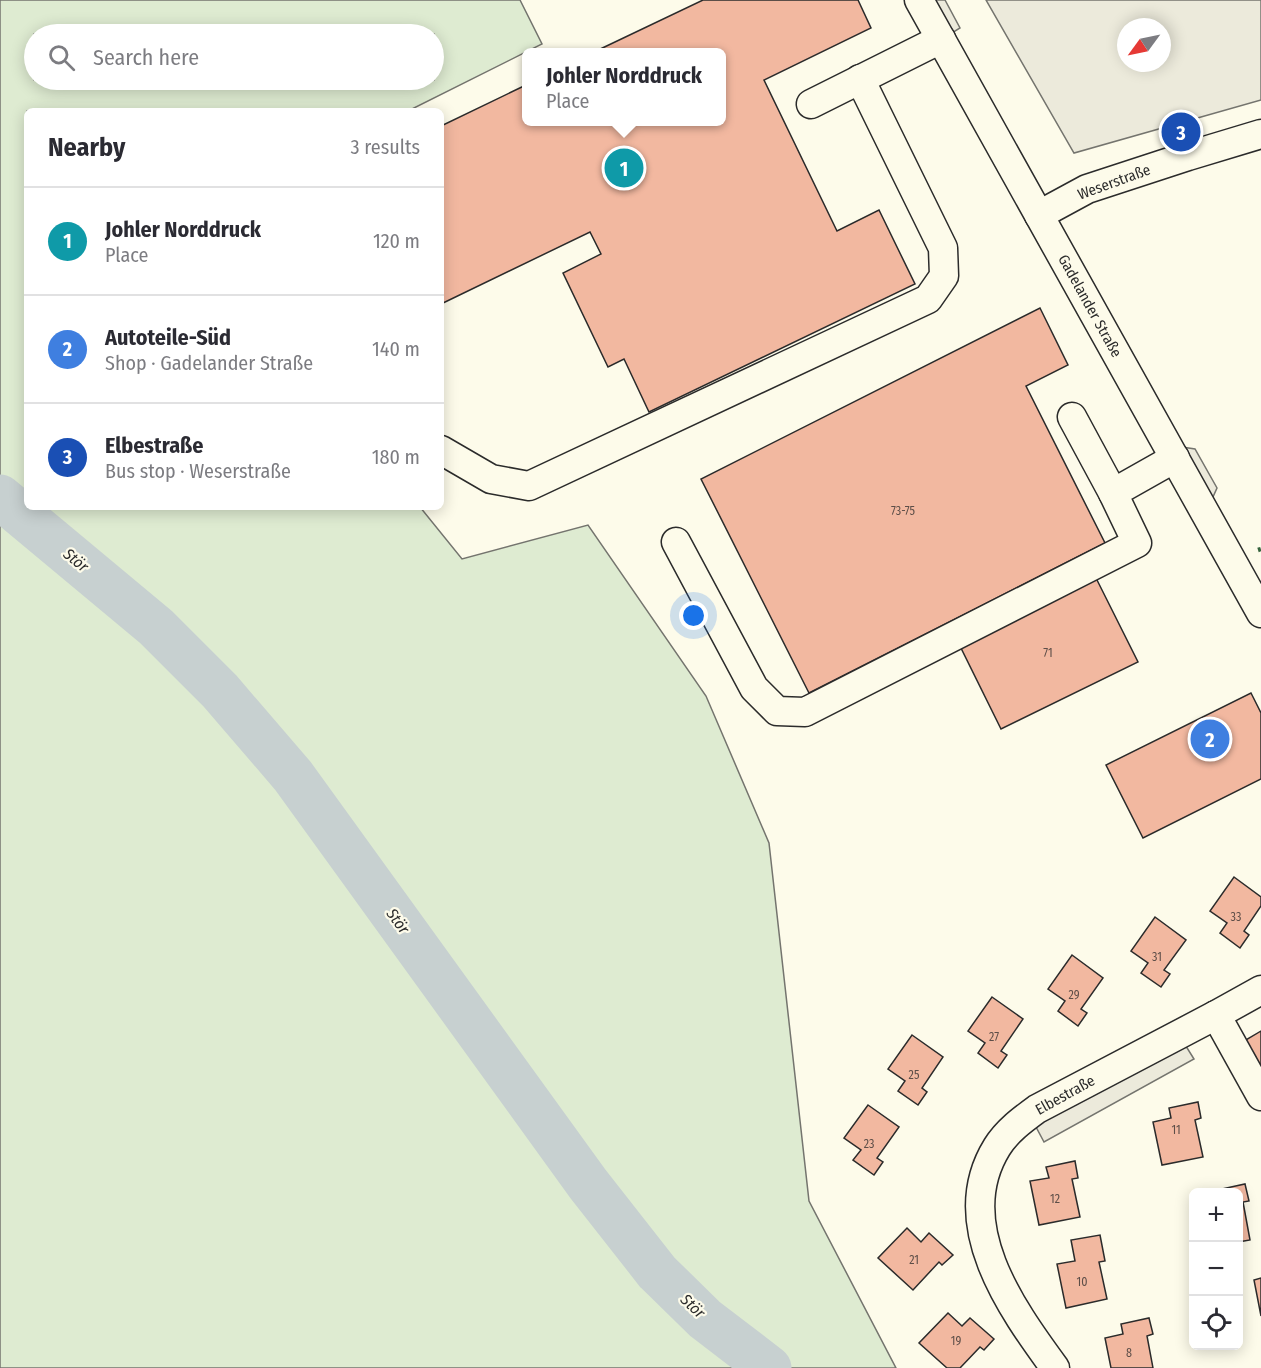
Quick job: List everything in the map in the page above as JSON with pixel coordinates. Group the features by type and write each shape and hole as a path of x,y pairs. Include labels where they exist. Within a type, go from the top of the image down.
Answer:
{"street":[{"name":"Gadelander Straße","path":"919,0 1261,613"},
{"path":"811,104 941,39"},
{"path":"444,452 491,479 529,486 928,299 944,276 943,248 860,80"},
{"name":"Weserstraße","path":"1039,215 1088,189 1261,134"},
{"path":"676,542 754,688 777,711 805,712 1137,543 1072,417"},
{"path":"1113,493 1175,458"},
{"name":"Elbestraße","path":"1055,1368 1013,1308 998,1279 987,1250 981,1221 981,1196 983,1180 998,1146 1013,1128 1037,1109 1261,990"},
{"path":"1216,1015 1261,1096"}],"green space":[{"path":"0,0 520,0 542,44 534,48 522,48 522,54 414,108 24,108 24,510 422,510 462,559 588,525 706,696 769,843 809,1201 896,1368 0,1368"}],"shaded area":[{"path":"933,0 945,0 960,28 952,33"},
{"path":"986,0 1261,0 1261,100 1074,153"},
{"path":"1182,447 1195,449 1217,488 1212,499"},
{"path":"1184,1043 1194,1059 1044,1142 1035,1125"}],"building":[{"path":"703,0 858,0 871,28 764,80 837,231 879,210 915,284 649,412 624,359 608,367 563,273 601,254 590,232 444,303 444,125 522,87 522,126 726,126 726,48 602,48"},
{"path":"1040,308 1068,365 1026,386 1105,543 809,693 701,479"},
{"path":"1095,576 1138,662 1001,729 959,644"},
{"path":"1251,693 1261,713 1261,779 1143,838 1106,765"},
{"path":"1234,877 1261,897 1261,906 1244,931 1249,935 1240,948 1220,933 1227,923 1210,911"},
{"path":"1155,917 1186,940 1164,970 1170,974 1161,987 1141,973 1148,963 1131,951"},
{"path":"1072,955 1103,978 1081,1009 1087,1013 1078,1026 1058,1011 1065,1001 1048,989"},
{"path":"992,997 1023,1019 1001,1051 1007,1055 998,1068 978,1053 985,1043 968,1031"},
{"path":"1261,1031 1261,1072 1244,1041"},
{"path":"912,1035 943,1057 922,1088 927,1092 918,1105 898,1091 905,1081 888,1069"},
{"path":"1198,1102 1201,1118 1195,1120 1203,1157 1162,1165 1153,1122 1171,1118 1169,1108"},
{"path":"868,1105 899,1127 877,1158 883,1162 874,1175 853,1160 861,1150 844,1138"},
{"path":"1075,1161 1078,1178 1072,1179 1080,1217 1039,1225 1030,1181 1049,1178 1046,1167"},
{"path":"1245,1184 1249,1201 1243,1202 1243,1188 1226,1188"},
{"path":"1243,1202 1250,1240 1243,1241"},
{"path":"907,1228 921,1242 929,1233 953,1255 942,1265 939,1262 913,1290 878,1258"},
{"path":"1100,1235 1105,1261 1099,1262 1107,1299 1066,1308 1057,1264 1075,1261 1071,1240"},
{"path":"1261,1278 1261,1316 1254,1280"},
{"path":"948,1313 962,1326 970,1318 994,1339 984,1350 980,1347 960,1368 947,1368 919,1343"},
{"path":"1149,1318 1153,1334 1147,1336 1153,1368 1111,1368 1105,1338 1123,1334 1121,1324"}],"waterway":[{"name":"Stör","path":"0,497 156,627 220,691 293,776 588,1184 657,1272 705,1319 769,1368"}],"place":[{"name":"Elbestraße","path":"1181,132"},
{"name":"Johler Norddruck","path":"624,168"},
{"name":"Autoteile-Süd","path":"1210,739"}]}
